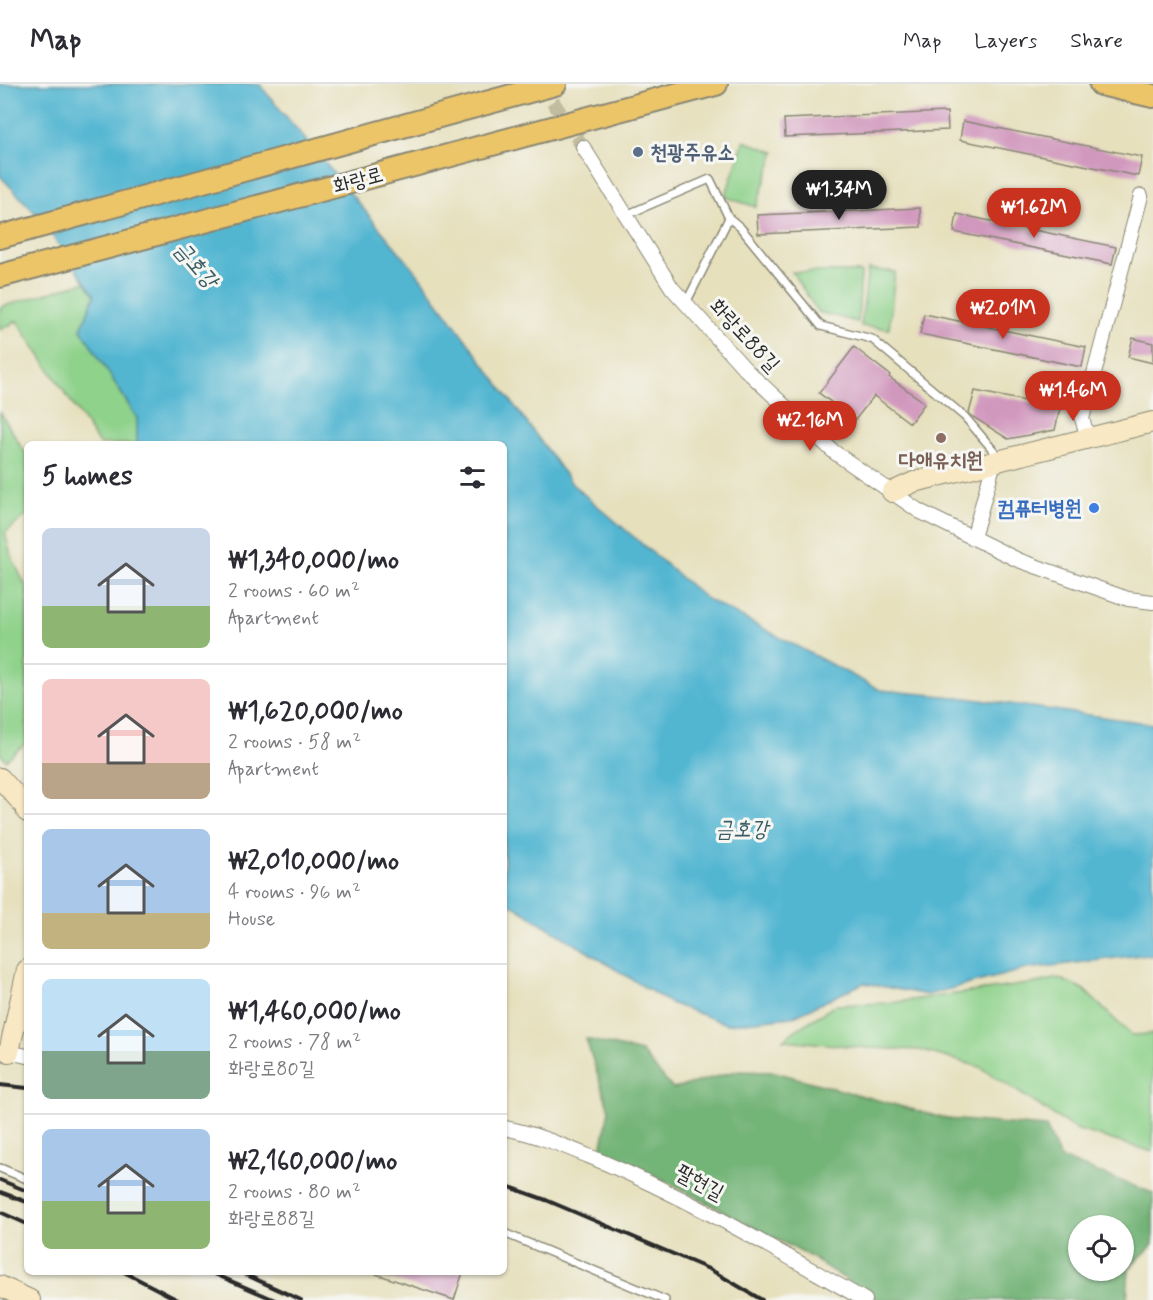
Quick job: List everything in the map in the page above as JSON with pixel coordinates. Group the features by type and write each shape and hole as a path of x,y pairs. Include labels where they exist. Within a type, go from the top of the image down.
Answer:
{"main road":[{"name":"화랑로","path":"0,237 517,91 555,84"},
{"name":"화랑로","path":"0,276 716,84"},
{"path":"1101,84 1153,96"}],"street":[{"name":"화랑로88길","path":"583,147 672,288 746,370 834,452 919,511 1018,560 1128,599 1153,602"},
{"path":"1088,437 1082,419 1141,196"},
{"path":"892,492 914,482 1153,422"},
{"path":"973,538 998,461"},
{"path":"0,778 24,807"},
{"path":"12,1053 24,987"},
{"name":"팔현길","path":"507,1129 577,1151 635,1176 691,1203 865,1300"},
{"path":"0,1286 30,1300"}],"lane":[{"path":"626,215 710,179 729,218 740,227 821,326 872,339 965,417 998,461"},
{"path":"686,303 729,218"},
{"path":"0,1168 24,1178"},
{"path":"507,1234 665,1300"}],"green space":[{"path":"744,141 775,152 756,207 725,197"},
{"path":"868,269 895,272 889,329 861,326"},
{"path":"792,272 861,272 858,322 818,312"},
{"path":"85,282 95,295 81,329 137,418 137,441 97,441 17,321 0,330 0,307"},
{"path":"0,412 24,451 24,517 5,533 11,555 24,583 24,745 6,760 0,754"},
{"path":"1058,978 1083,989 1131,1035 1153,1034 1153,1152 1075,1129 980,1067 920,1050 783,1040 836,1005 889,1003"},
{"path":"586,1039 641,1052 673,1089 736,1071 775,1072 947,1119 1046,1127 1060,1158 1153,1193 1153,1245 1134,1263 1134,1215 1068,1215 1068,1281 1128,1281 1127,1300 878,1300 809,1256 601,1150 609,1110"}],"water":[{"name":"금호강","path":"0,84 259,84 417,273 572,484 705,598 880,690 966,698 1153,724 1153,956 1141,955 1027,969 927,995 864,983 792,1017 727,1024 670,1003 507,902 507,441 137,441 137,418 81,329 95,295 37,215 0,176"}],"building":[{"path":"947,112 948,130 785,137 784,119"},
{"path":"963,121 1142,157 1138,176 960,140"},
{"path":"920,208 921,227 758,234 757,215"},
{"path":"957,214 1116,247 1112,264 954,232"},
{"path":"924,314 1086,347 1082,367 920,334"},
{"path":"1133,338 1153,343 1153,363 1128,357"},
{"path":"854,347 890,375 889,377 925,403 910,423 874,396 855,420 819,393"},
{"path":"975,391 1060,408 1055,430 1008,439 969,413"},
{"path":"379,1275 462,1275 454,1300"}],"tunnel":[{"path":"541,84 583,147"}],"railway":[{"path":"0,1085 24,1088"},
{"path":"0,1180 24,1190"},
{"path":"507,1186 546,1200 711,1270 762,1300"},
{"path":"0,1192 24,1201"},
{"path":"0,1212 24,1223"},
{"path":"130,1275 178,1300"},
{"path":"217,1275 275,1300"},
{"path":"247,1275 301,1300"}],"place":[{"name":"천광주유소","path":"638,152"},
{"name":"다애유치원","path":"941,438"},
{"name":"컴퓨터병원","path":"1094,508"}]}
